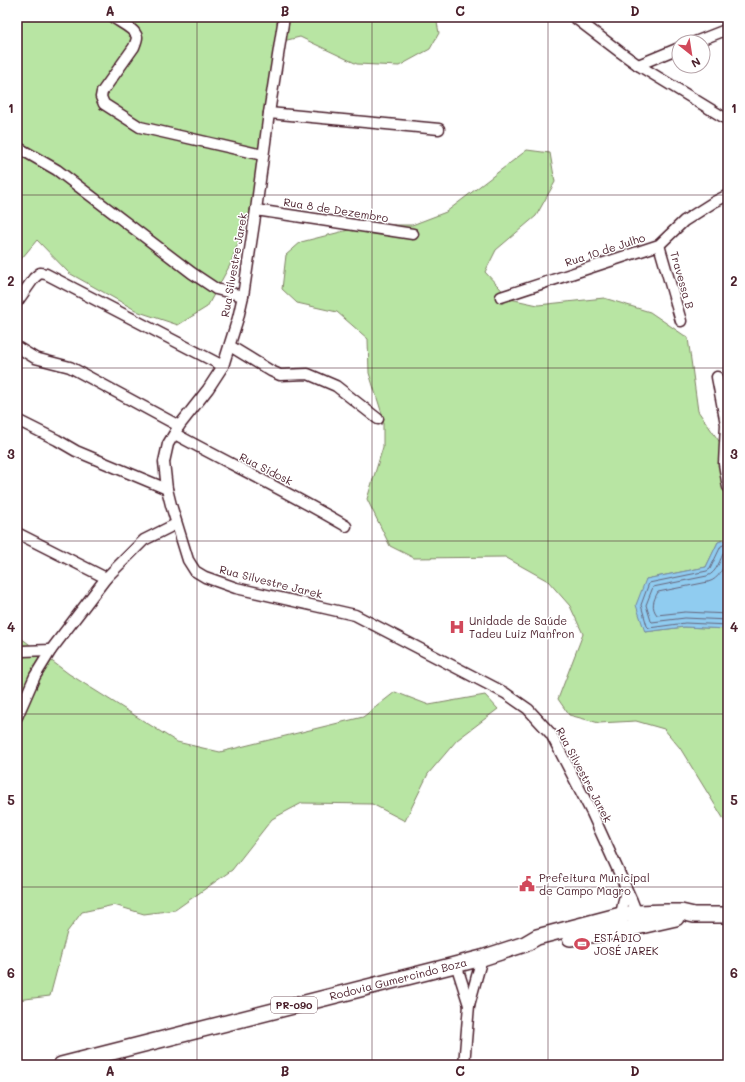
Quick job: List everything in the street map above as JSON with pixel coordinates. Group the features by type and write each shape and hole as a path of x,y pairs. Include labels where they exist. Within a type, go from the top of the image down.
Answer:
{"main road":[{"name":"Rodovia Gumercindo Boza","path":"61,1065 482,958 525,944 538,937 551,933 576,928 622,923 674,912 694,915 728,915"}],"street":[{"name":"Rua Silvestre Jarek","path":"284,17 243,296 238,318 223,366 168,444 164,462 167,489 176,524 188,560 195,571 205,578 236,588 355,615 505,693 528,709 551,734 592,813 639,920"},
{"path":"574,17 638,65 728,120"},
{"path":"114,18 130,29 137,37 134,47 102,92 101,97 104,104 140,127 263,155"},
{"path":"711,36 728,29"},
{"path":"638,65 671,51"},
{"path":"269,113 439,129"},
{"path":"17,147 56,170 192,274 216,289 243,296"},
{"name":"Rua 10 de Julho","path":"501,297 659,244 684,221 728,195"},
{"name":"Rua 8 de Dezembro","path":"256,210 414,234"},
{"name":"Travessa B","path":"659,244 681,321"},
{"path":"17,302 34,278 40,273 46,274 223,366"},
{"path":"230,346 272,372 280,375 308,374 336,386 378,419"},
{"name":"Rua Sidosk","path":"17,347 35,358 70,367 177,430 219,458 316,508 346,526"},
{"path":"717,377 726,424 724,464 728,486"},
{"path":"17,420 76,451 167,489"},
{"path":"17,717 35,676 51,650 106,578 144,540 176,524"},
{"path":"17,533 106,578"},
{"path":"17,652 51,650"},
{"path":"622,923 626,889"},
{"path":"464,1065 469,1005 482,958"},
{"path":"456,964 469,1005"}],"green space":[{"path":"17,17 436,17 439,33 430,49 399,66 357,64 300,37 283,41 254,200 230,265 207,307 178,325 139,312 69,273 37,240 17,264"},
{"path":"527,150 550,153 555,182 536,216 496,250 485,272 510,299 538,305 604,298 650,312 688,338 698,411 728,454 728,539 718,542 706,567 646,579 645,632 684,627 728,629 728,826 680,748 664,729 636,721 599,723 569,715 558,699 583,634 570,606 548,581 505,557 414,558 390,546 367,499 383,447 383,417 369,373 368,339 337,312 297,303 282,289 286,255 301,242 368,225 412,225 446,212"},
{"path":"17,635 69,674 177,742 220,752 363,717 395,692 429,705 485,695 498,709 457,740 428,774 405,821 372,804 302,803 272,819 232,870 175,910 144,914 114,905 82,912 67,932 50,996 17,1000"}],"water":[{"path":"728,539 728,629 684,627 645,632 636,605 646,579 706,567 718,542"}],"place":[{"name":"Unidade de Saúde Tadeu Luiz Manfron","path":"457,627"},
{"name":"Prefeitura Municipal de Campo Magro","path":"527,884"},
{"name":"ESTÁDIO JOSÉ JAREK","path":"582,944"}]}
